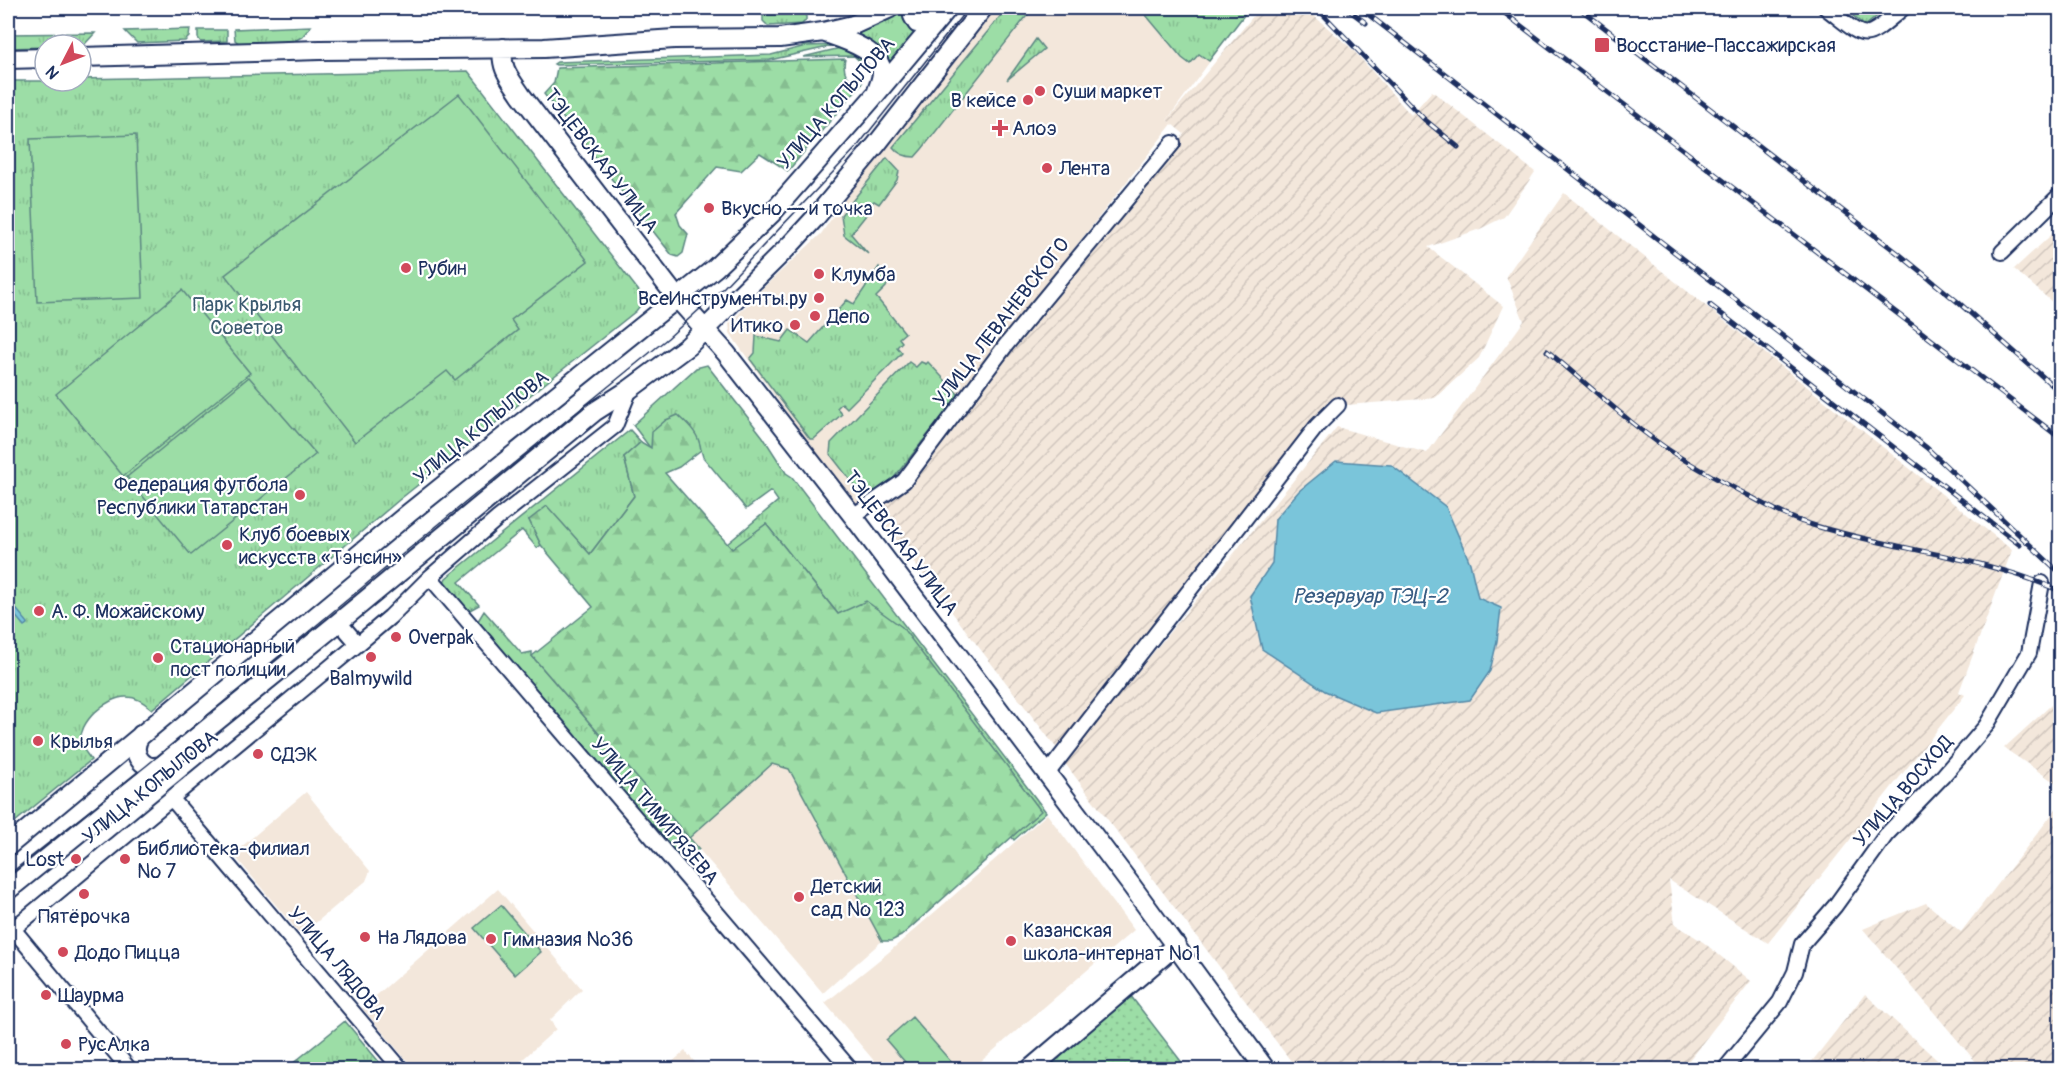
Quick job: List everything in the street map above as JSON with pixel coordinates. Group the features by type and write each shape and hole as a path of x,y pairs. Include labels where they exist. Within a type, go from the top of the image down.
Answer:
{"main road":[{"path":"93,57 320,50 544,48 674,39 780,38 823,33 853,25 890,8"},
{"path":"917,8 913,16 917,23 926,23 945,11"},
{"name":"УЛИЦА КОПЫЛОВА","path":"8,890 594,412 630,389 688,346 815,218 876,145 982,8"},
{"name":"УЛИЦА КОПЫЛОВА","path":"8,846 418,506 715,268 767,218 945,11"},
{"path":"823,33 861,47 877,60 882,75 875,95"},
{"name":"ТЭЦЕВСКАЯ УЛИЦА","path":"502,48 501,61 504,70 521,95 677,298 732,360 853,516 1176,945 1266,1070"},
{"path":"8,59 33,58"},
{"path":"141,735 135,746 138,758 146,766 154,767 165,764"},
{"path":"1029,1070 1176,945"}],"street":[{"path":"1826,8 1859,33 1867,36 1874,33 1903,8"},
{"name":"УЛИЦА ЛЕВАНЕВСКОГО","path":"853,516 904,481 1006,345 1173,143"},
{"path":"2001,252 2061,195"},
{"name":"УЛИЦА КОПЫЛОВА","path":"10,926 172,799 390,617 430,577 497,519 615,426 630,389"},
{"path":"1047,774 1317,426 1338,405"},
{"name":"УЛИЦА ТИМИРЯЗЕВА","path":"430,577 851,1070"},
{"name":"УЛИЦА ВОСХОД","path":"1724,1070 1780,1002 1795,972 1802,944 1834,906 1886,835 1943,776 1986,726 2029,653 2042,583"},
{"path":"339,622 358,644"},
{"name":"УЛИЦА ЛЯДОВА","path":"172,799 402,1070"},
{"path":"10,926 130,1070"}],"shaded area":[{"path":"8,8 179,8 8,12"},
{"path":"996,8 1247,8 1167,120 1172,124 889,484 860,503 851,503 736,342 730,333 729,324 764,287 821,234 840,206"},
{"path":"1260,8 1305,8 1353,50 1411,115 1432,91 1535,172 1504,217 1480,229 1428,247 1503,306 1479,358 1435,398 1334,406 1058,750 874,511 909,486 1012,343 1184,134 1167,120"},
{"path":"1564,193 2012,550 1959,692 1965,695 1768,943 1669,880 1675,924 1703,942 1751,981 1682,1069 1297,1069 1064,762 1337,427 1427,453 1524,321 1506,276"},
{"path":"2060,227 2060,309 2014,269"},
{"path":"2060,697 2060,786 2004,748"},
{"name":"Детский сад № 123","path":"772,763 789,769 882,941 823,993 689,838"},
{"path":"306,792 370,871 366,881 301,935 233,854"},
{"path":"2060,804 2060,1069 1982,1069 1863,929 1926,903 1961,932"},
{"name":"Казанская школа-интернат №1","path":"1047,814 1134,930 972,1069 881,1069 825,1003 889,952"},
{"name":"Гимназия №36","path":"498,889 582,989 550,1020 556,1029 512,1069 414,1069 362,1008"},
{"path":"1865,994 1947,1069 1806,1069"},
{"path":"685,1051 701,1069 664,1069"}],"green space":[{"path":"910,8 919,32 884,68 846,38 879,25"},
{"path":"1007,8 1033,8 915,157 898,152 893,147"},
{"path":"1140,8 1247,8 1209,61 1199,54 1190,64 1182,58"},
{"path":"1844,8 1887,8 1865,26"},
{"path":"806,14 806,20 802,24 768,26 763,21 763,15"},
{"path":"311,26 302,37 294,41 239,43 235,40 234,29"},
{"path":"190,29 189,37 185,41 137,43 125,31"},
{"path":"198,30 227,30 227,41 201,42 198,38"},
{"path":"8,34 33,34 33,47 8,48"},
{"path":"1036,39 1044,49 1007,80"},
{"path":"837,45 770,60 554,64 557,62 771,55 806,46"},
{"path":"849,46 873,61 867,68 854,56 803,57"},
{"path":"845,59 844,68 847,76 853,81 862,83 788,171 760,153 741,171 717,167 676,213 680,225 688,234 683,253 678,257 672,255 544,94 554,83 557,68"},
{"name":"Парк Крылья Советов","path":"468,71 645,299 636,311 399,500 152,709 137,699 127,697 111,701 95,712 81,735 81,743 91,760 10,826 8,824 8,81 33,81 33,93 93,93 93,79"},
{"name":"Рубин","path":"459,94 588,261 511,320 518,330 455,380 447,371 355,442 225,275"},
{"path":"136,135 143,298 37,302 30,139"},
{"path":"887,158 899,171 897,180 879,204 874,201 870,205 870,210 851,234 868,254 844,235 841,215"},
{"path":"879,267 888,282 876,297 905,333 899,338 902,342 897,347 902,353 847,408 842,403 837,408 842,414 814,439 810,439 750,359 755,353 756,336 781,342 790,330 809,343 847,300 854,304"},
{"path":"182,290 250,373 123,476 56,394"},
{"path":"909,362 916,367 921,362 926,364 928,362 959,395 889,484 876,491 861,494 830,454 831,443"},
{"path":"707,365 763,437 786,473 792,477 1046,812 1014,840 844,617 838,614 766,524 733,550 727,544 778,501 771,491 746,509 703,457 701,450 651,449 633,425 696,368"},
{"path":"249,377 316,454 191,555 127,477"},
{"path":"678,415 696,435 701,450 679,467 665,473 732,549 766,524 838,614 866,601 902,627 1041,811 901,936 891,941 882,941 789,769 772,764 689,838 532,656 593,607 541,545 529,520 547,506 590,554 634,496 624,457 641,442 651,448 652,432 666,420"},
{"path":"630,430 641,442 624,457 634,496 590,554 529,520 541,545 537,548 522,530 459,582 479,605 468,611 446,588 444,582 446,578"},
{"path":"484,611 522,654 532,652 532,656 699,849 688,860 681,861 476,624"},
{"path":"501,905 541,952 515,975 474,928"},
{"path":"1130,995 1187,1069 1043,1070"},
{"path":"912,1017 953,1064 946,1069 911,1069 886,1040"},
{"path":"345,1021 385,1069 286,1069"}],"water":[{"name":"Резервуар ТЭЦ-2","path":"1336,461 1391,465 1446,507 1470,563 1478,598 1501,608 1490,671 1470,700 1376,713 1325,691 1262,649 1250,596 1272,563 1275,519 1299,491"},
{"path":"8,599 28,623 24,626 8,607"}],"tram line":[{"path":"8,875 146,766 668,338 724,287 856,148 968,8"}],"railway":[{"path":"1317,8 1424,119 1458,147"},
{"path":"1346,8 1366,23"},
{"path":"1360,8 1927,448 2060,573"},
{"path":"1498,8 2060,438"},
{"path":"1579,8 1899,254 1959,303 2060,392"},
{"path":"1710,305 2020,545"},
{"path":"1547,351 1627,419 1678,456 1786,515 1838,532 1998,569 2060,591"}],"place":[{"name":"Восстание-Пассажирская","path":"1602,45"},
{"name":"Суши маркет","path":"1040,91"},
{"name":"В кейсе","path":"1028,100"},
{"name":"Алоэ","path":"1000,128"},
{"name":"Лента","path":"1047,168"},
{"name":"Вкусно — и точка","path":"709,208"},
{"name":"Рубин","path":"406,268"},
{"name":"Клумба","path":"819,274"},
{"name":"ВсеИнструменты.ру","path":"819,298"},
{"name":"Депо","path":"815,316"},
{"name":"Итико","path":"795,325"},
{"name":"Федерация футбола Республики Татарстан","path":"300,495"},
{"name":"Клуб боевых искусств «Тэнсин»","path":"227,545"},
{"name":"А. Ф. Можайскому","path":"39,611"},
{"name":"Overpak","path":"396,637"},
{"name":"Balmywild","path":"371,657"},
{"name":"Стационарный пост полиции","path":"158,658"},
{"name":"Крылья","path":"38,741"},
{"name":"СДЭК","path":"258,754"},
{"name":"Lost","path":"76,859"},
{"name":"Библиотека-филиал № 7","path":"125,859"},
{"name":"Пятёрочка","path":"84,894"},
{"name":"Детский сад № 123","path":"799,897"},
{"name":"На Лядова","path":"365,937"},
{"name":"Гимназия №36","path":"491,939"},
{"name":"Казанская школа-интернат №1","path":"1011,941"},
{"name":"Додо Пицца","path":"63,952"},
{"name":"Шаурма","path":"46,995"},
{"name":"РусАлка","path":"66,1044"}]}
